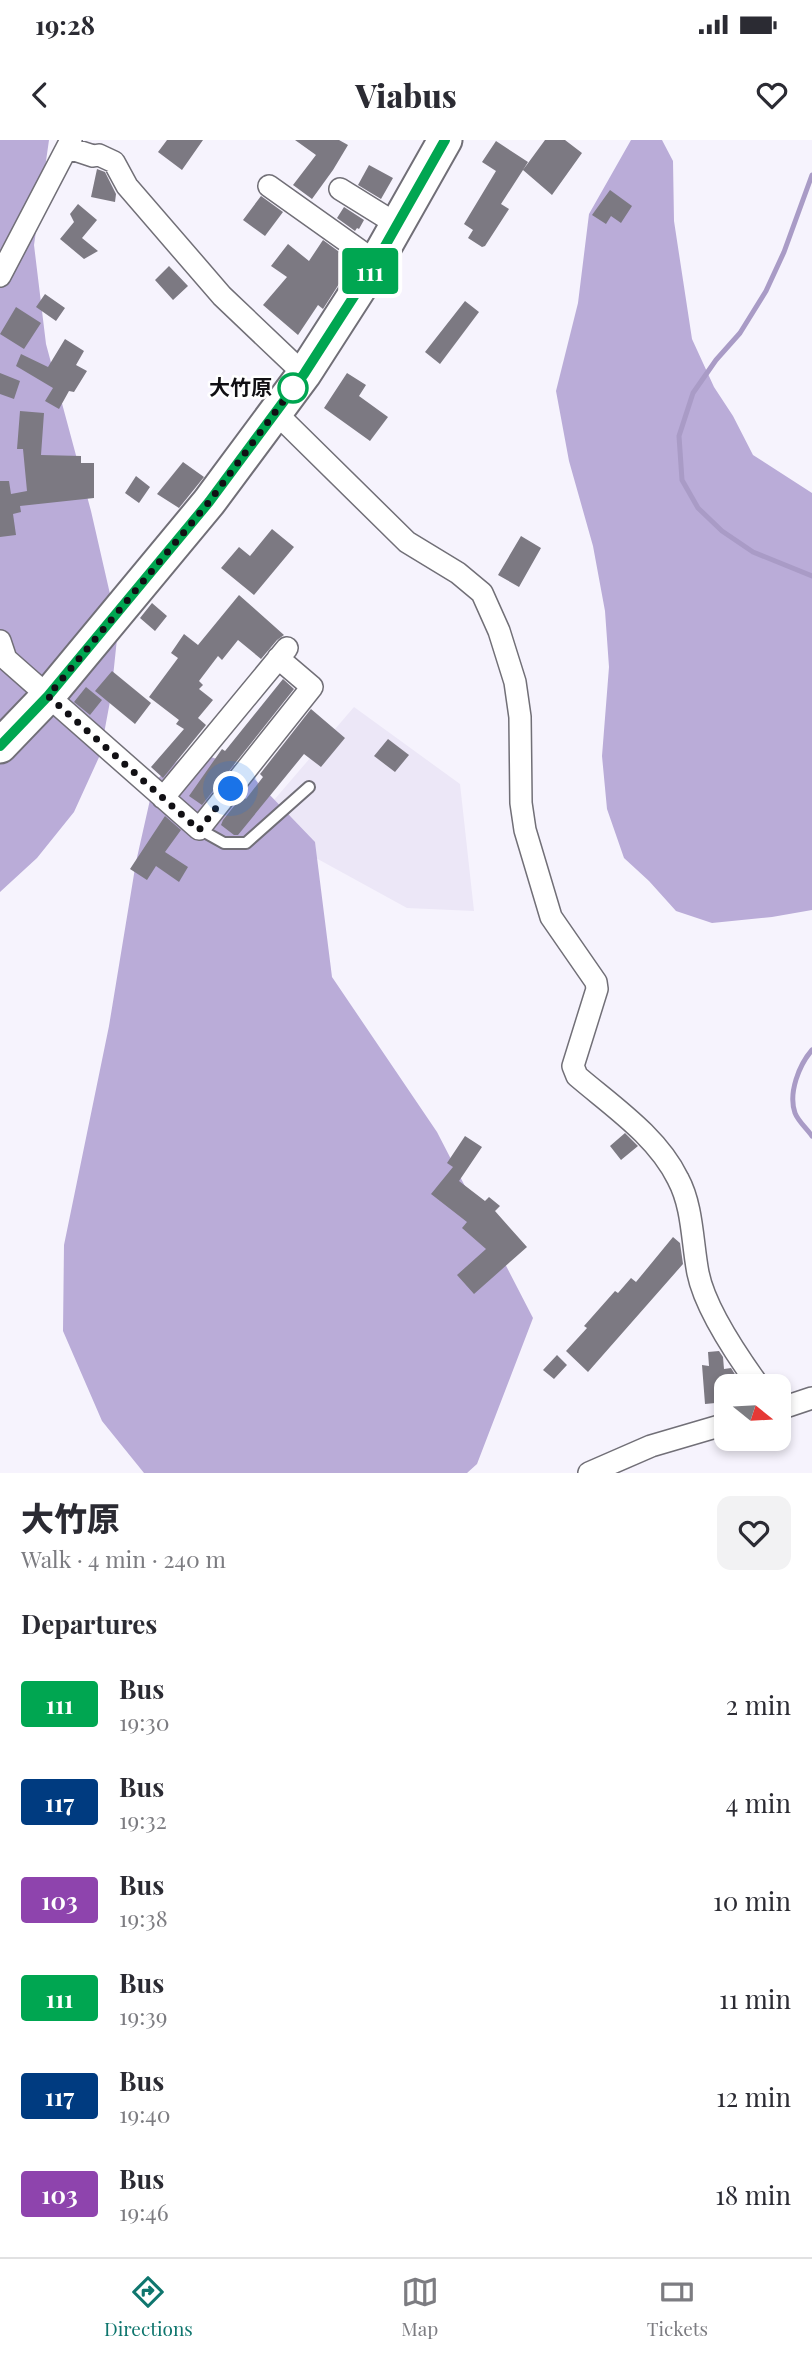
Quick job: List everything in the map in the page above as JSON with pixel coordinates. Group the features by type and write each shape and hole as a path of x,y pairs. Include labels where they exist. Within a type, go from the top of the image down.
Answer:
{"main road":[{"path":"0,746 48,696 209,502 304,374 376,262 445,140"}],"street":[{"path":"0,276 70,144 93,156 99,155 114,162 127,186 222,296 304,374"},
{"path":"269,186 376,262"},
{"path":"340,189 398,225"},
{"path":"275,412 407,542 458,573 482,593 499,631 515,682 520,717 521,803 525,830 551,917 596,982 597,989 573,1066 577,1076 655,1145 679,1179 691,1223 698,1274 705,1297 750,1374"},
{"path":"0,642 6,659 199,830 312,687 282,653 163,798"},
{"path":"791,1405 812,1398"},
{"path":"589,1473 650,1446 714,1427"}],"lane":[{"path":"199,830 224,843 246,843 309,787"}],"shaded area":[{"path":"0,140 49,140 34,245 46,344 91,511 118,629 111,696 100,755 74,812 37,858 0,892"},
{"path":"631,140 662,140 673,161 674,221 692,339 714,387 753,455 812,493 812,910 712,923 676,911 624,858 607,809 602,756 609,667 605,611 593,546 569,461 556,391 578,303 589,214"},
{"path":"354,707 460,784 474,911 407,908 274,835 237,843"},
{"path":"190,750 244,768 315,842 332,977 437,1132 533,1318 477,1464 467,1473 144,1473 102,1421 63,1331 64,1245 109,1026 136,862 154,782"}],"building":[{"path":"167,140 203,140 182,170 158,152"},
{"path":"295,140 339,140 348,145 312,199 293,185 316,155"},
{"path":"545,140 565,140 582,153 552,195 523,170"},
{"path":"496,141 528,162 501,204 509,209 485,246 482,247 468,238 473,230 464,224 496,171 482,162"},
{"path":"369,165 393,178 381,199 358,185"},
{"path":"97,169 105,172 116,194 115,202 91,197"},
{"path":"610,190 632,206 621,223 611,216 606,224 592,215"},
{"path":"261,196 283,212 265,236 243,220"},
{"path":"78,204 97,220 82,238 98,251 84,259 60,239 74,222 70,214"},
{"path":"344,207 364,220 359,229 355,231 337,218"},
{"path":"323,240 353,262 323,309 318,305 298,335 263,305 287,277 271,266 288,244 309,261"},
{"path":"169,266 188,286 173,300 155,280"},
{"path":"45,294 65,308 56,321 36,307"},
{"path":"465,301 479,312 440,364 425,352"},
{"path":"16,307 41,323 24,349 0,334"},
{"path":"65,339 84,351 76,365 87,371 74,392 69,391 59,409 45,401 53,388 16,366 21,354 48,367"},
{"path":"0,373 20,381 14,399 0,394"},
{"path":"347,373 366,385 359,396 388,417 370,441 324,408"},
{"path":"20,411 44,413 41,455 81,456 81,463 94,463 94,498 20,506 21,512 13,514 16,535 0,537 0,481 9,481 11,494 27,491 23,449 17,449"},
{"path":"183,462 204,477 179,508 157,494"},
{"path":"136,476 150,487 139,503 125,493"},
{"path":"272,529 294,547 254,595 221,568 239,547 250,556"},
{"path":"521,536 541,548 519,587 498,575"},
{"path":"239,595 284,635 261,659 238,640 222,660 218,656 199,681 203,685 199,689 213,700 198,718 206,725 163,778 151,767 184,729 176,724 179,720 149,697 178,658 171,653 184,634 198,645"},
{"path":"152,603 167,616 155,631 140,618"},
{"path":"112,671 151,703 135,724 95,691"},
{"path":"283,679 294,689 202,805 189,796 222,749 225,751"},
{"path":"86,687 102,700 90,715 74,702"},
{"path":"311,709 345,738 321,767 304,754 238,835 234,835 221,825 223,820 242,796 246,799 263,777 260,774"},
{"path":"388,739 409,755 395,772 374,756"},
{"path":"165,816 181,830 165,852 188,867 179,882 156,866 147,880 130,869"},
{"path":"625,1133 638,1146 621,1160 610,1146"},
{"path":"465,1136 482,1147 459,1181 485,1201 489,1197 500,1206 495,1211 527,1247 474,1294 457,1275 486,1249 462,1228 467,1222 431,1194 453,1167 447,1163"},
{"path":"673,1237 680,1243 683,1264 588,1372 566,1351 615,1291 618,1293 631,1278 636,1282"},
{"path":"719,1351 723,1357 724,1369 731,1368 735,1374 714,1374 714,1403 705,1404 702,1365 709,1366 708,1352"},
{"path":"557,1355 567,1365 554,1379 543,1370"}],"waterway":[{"path":"812,175 784,252 766,291 740,333 716,360 693,393 679,436 682,480 698,508 722,531 753,552 812,576"},
{"path":"812,1050 799,1071 793,1097 796,1116 812,1136"}],"bus line":[{"name":"111","path":"0,746 48,696 209,502 304,374 376,262 445,140"}],"place":[{"name":"大竹原","path":"293,388"}],"route":[{"path":"231,789 199,830 48,696 209,502 293,388"}]}
